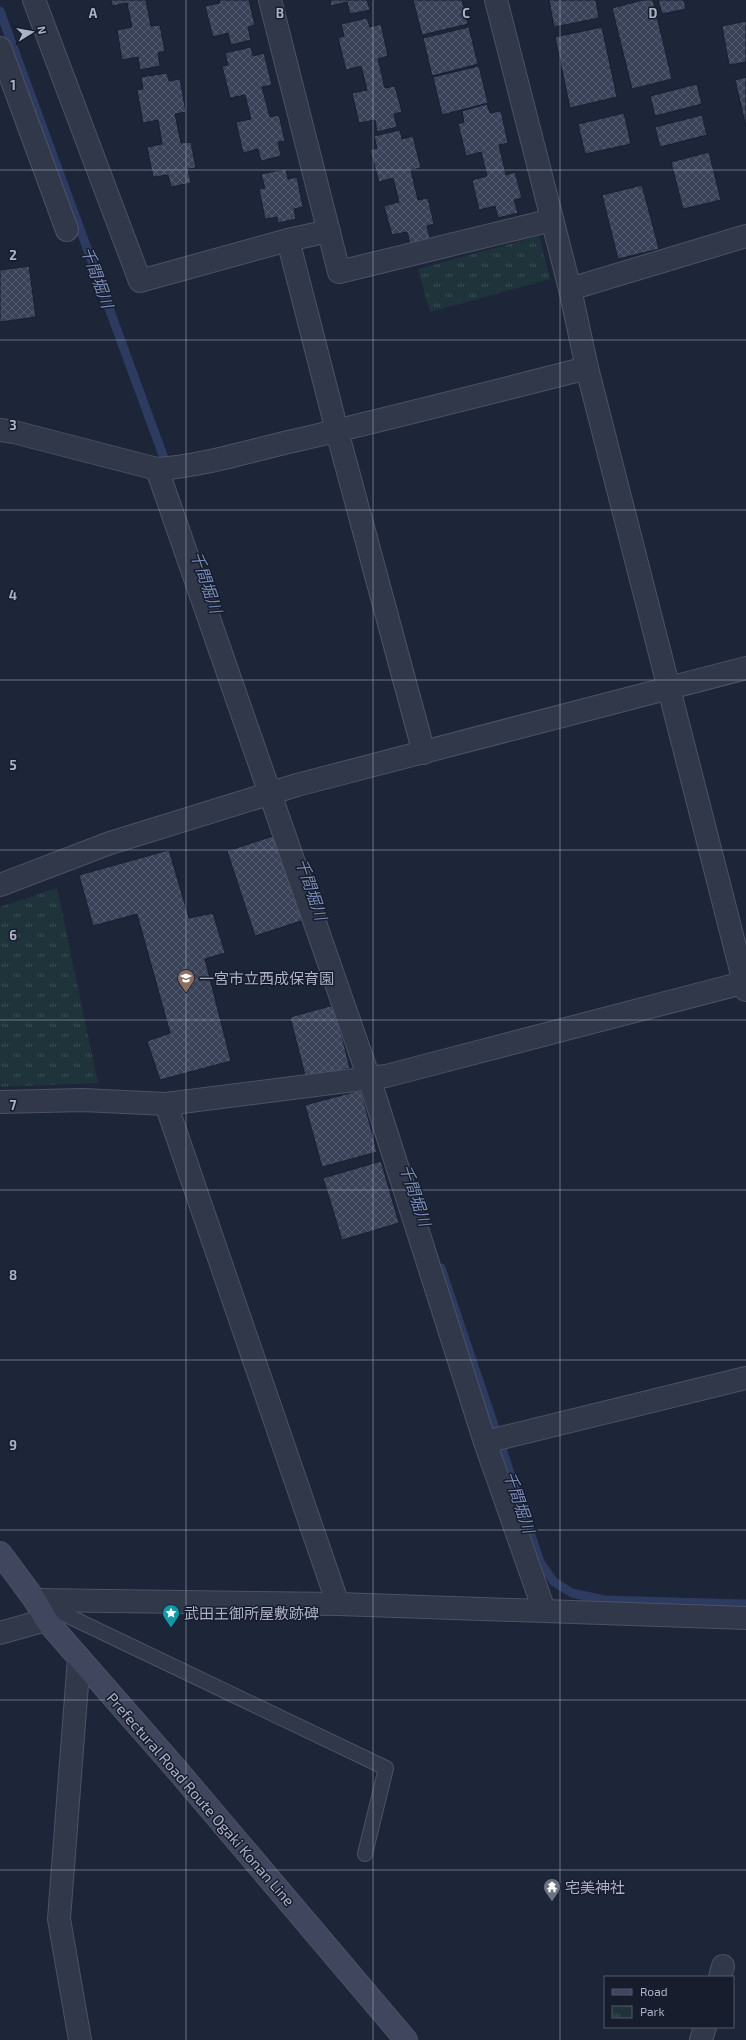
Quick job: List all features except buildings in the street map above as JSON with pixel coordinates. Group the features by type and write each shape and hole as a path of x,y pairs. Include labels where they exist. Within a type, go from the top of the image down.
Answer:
{"main road":[{"name":"Prefectural Road Route Ogaki Konan Line","path":"0,1553 35,1600 46,1620 184,1777 406,2040"}],"street":[{"path":"34,0 140,281 288,240 329,231"},
{"path":"270,0 339,272 552,220"},
{"path":"0,1102 83,1100 166,1104 377,1077 745,985 587,368 570,289 496,0"},
{"path":"0,48 67,230"},
{"path":"570,289 746,236"},
{"path":"288,240 337,431 424,753"},
{"path":"0,430 14,432 161,469 190,465 337,431 587,368"},
{"path":"161,469 272,793 377,1077 489,1441 544,1610"},
{"path":"0,885 110,843 298,785 746,668"},
{"path":"166,1104 338,1604"},
{"path":"489,1441 746,1378"},
{"path":"35,1600 338,1604 746,1618"},
{"path":"0,1633 46,1620"},
{"path":"79,1658 59,1919 80,2040"},
{"path":"701,2040 705,2028"}],"lane":[{"path":"35,1600 386,1768 365,1854"}],"green space":[{"path":"539,236 550,279 430,312 418,269"},
{"path":"57,888 98,1083 0,1087 0,907"}],"waterway":[{"name":"千間堀川","path":"0,11 168,469"},
{"name":"千間堀川","path":"441,1268 540,1562 554,1582 572,1593 604,1600 746,1604"}],"place":[{"name":"一宮市立西成保育園","path":"186,993"},
{"name":"武田王御所屋敷跡碑","path":"171,1628"},
{"name":"宅美神社","path":"552,1902"}]}
